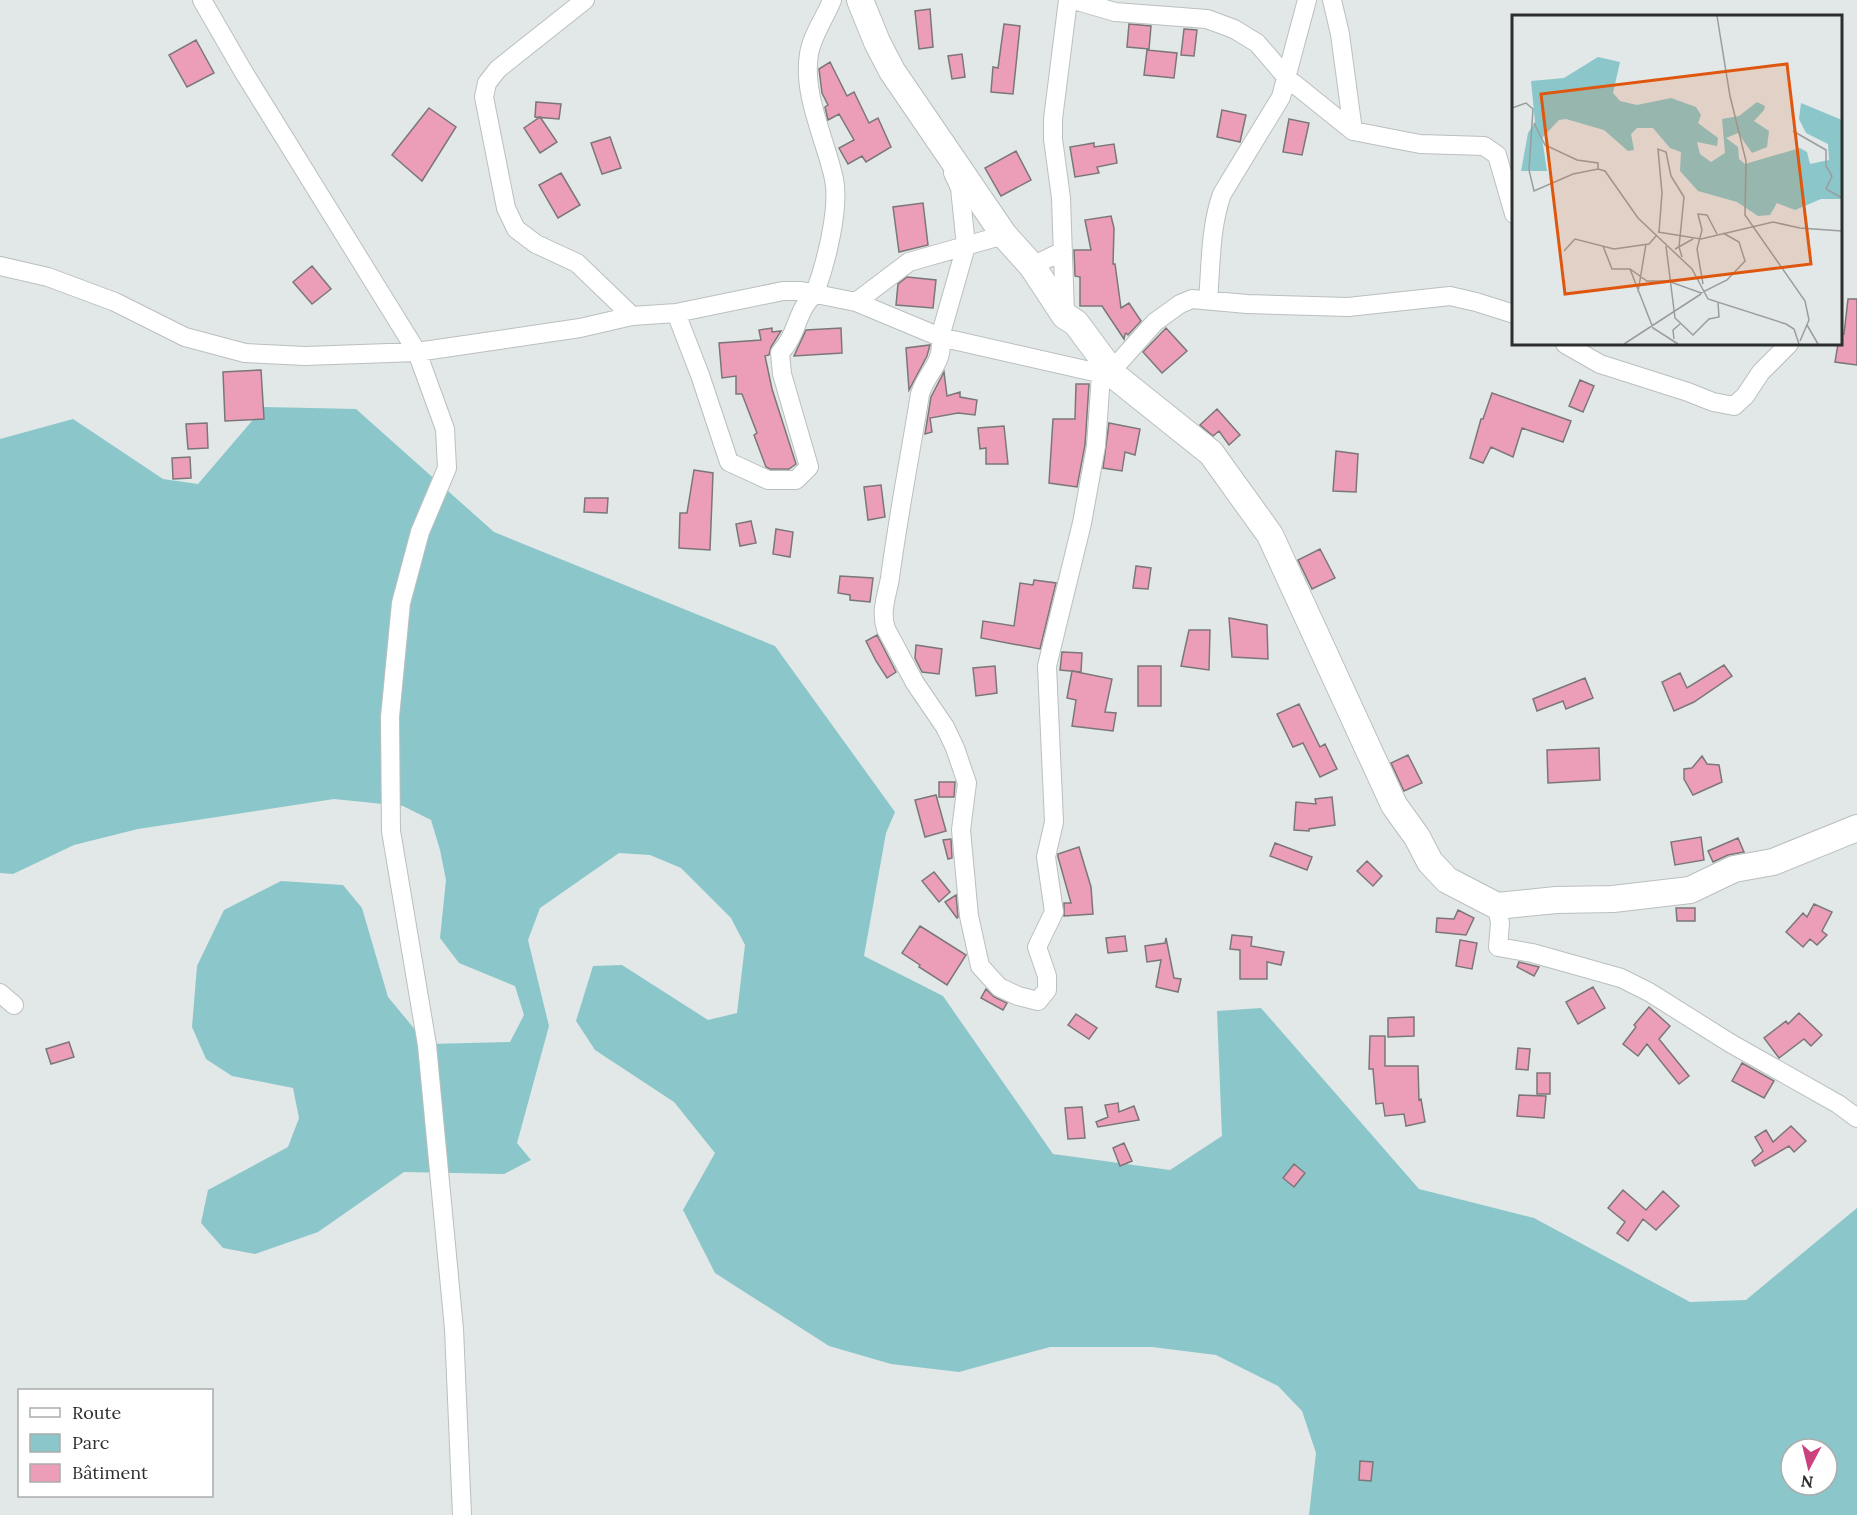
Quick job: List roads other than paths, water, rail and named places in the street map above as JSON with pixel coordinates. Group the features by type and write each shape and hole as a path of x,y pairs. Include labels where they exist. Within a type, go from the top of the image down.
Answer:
{"main road":[{"path":"860,0 892,71 1004,235 1032,266 1065,316 1076,322 1110,374 1211,453 1246,499 1270,535 1286,567 1394,805 1417,837 1430,862 1447,880 1497,906 1556,900 1613,899 1690,890 1734,869 1764,864 1857,828"}],"street":[{"path":"202,0 243,71 417,352 445,429 447,468 420,532 400,603 390,717 391,831 427,1045 454,1329 462,1515"},
{"path":"585,0 498,69 488,83 484,97 506,208 516,229 536,244 577,263 632,316"},
{"path":"676,313 700,375 729,462 768,480 796,480 808,467 782,374 780,353 791,340 804,307 815,293 834,221 834,180 815,116 810,89 809,54 832,0"},
{"path":"1065,316 1061,198 1053,139 1053,119 1068,0"},
{"path":"1074,0 1115,12 1207,19 1225,25 1257,43 1287,78 1353,130 1420,144 1484,146 1497,155 1512,207"},
{"path":"1208,300 1212,246 1222,194 1275,108 1287,78 1306,0"},
{"path":"1332,0 1341,34 1353,130"},
{"path":"938,140 960,188 966,246 940,337 943,350 938,363 923,383 920,394 897,523 889,585 883,605 883,619 915,683 945,727 956,748 967,783 961,830 969,916 980,966 999,987 1018,996 1038,1001 1047,990 1047,976 1037,947 1054,912 1046,857 1054,822 1047,666 1082,523 1110,374 1155,322 1180,304 1192,299 1247,304 1348,308 1450,296 1512,313"},
{"path":"856,302 909,262 1004,235"},
{"path":"1032,266 1063,251"},
{"path":"0,266 48,277 115,302 185,337 245,352 305,356 417,352 580,328 632,316 676,313 783,291 815,293 856,302 940,337 1110,374"},
{"path":"1567,345 1600,364 1713,402 1734,406 1745,396 1761,372 1788,345"},
{"path":"1497,906 1500,923 1498,947 1532,952 1610,975 1649,992 1730,1043 1838,1104 1857,1118"}]}
